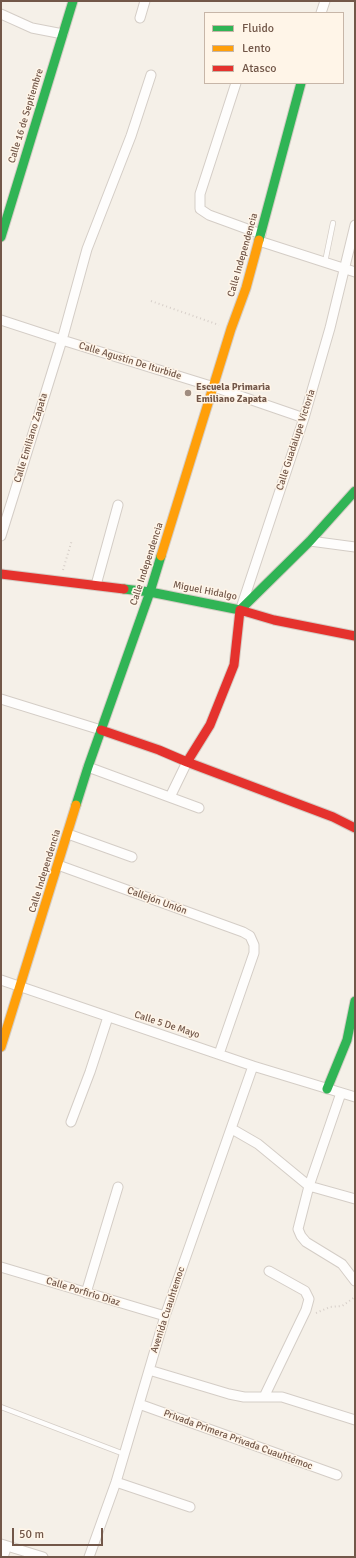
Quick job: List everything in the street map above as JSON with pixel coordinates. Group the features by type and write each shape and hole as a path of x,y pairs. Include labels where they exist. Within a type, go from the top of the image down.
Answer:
{"street":[{"name":"Calle 16 de Septiembre","path":"1,237 73,1"},
{"path":"140,18 144,1"},
{"path":"321,12 325,1"},
{"path":"1,14 32,28 63,34"},
{"name":"Calle Emiliano Zapata","path":"1,536 62,340 87,249 131,136 151,75"},
{"path":"236,84 200,194 200,209 209,215 260,238 355,272"},
{"name":"Calle Independencia","path":"1,1047 88,767 150,592 214,387 260,238 301,84"},
{"name":"Calle Guadalupe Victoria","path":"240,610 304,418 330,328 355,225"},
{"name":"Calle Agustín De Iturbide","path":"1,320 214,387 304,418"},
{"name":"Miguel Hidalgo","path":"1,574 150,592 240,610 310,541 355,491"},
{"path":"96,585 118,506"},
{"path":"310,541 355,547"},
{"path":"170,797 186,762 210,725 226,687 234,664 240,610 282,622 355,636"},
{"path":"1,699 101,730 159,750 186,762 333,817 355,828"},
{"path":"88,767 198,808"},
{"path":"68,834 132,857"},
{"name":"Callejón Unión","path":"58,865 243,932 250,936 253,941 254,953 219,1054"},
{"name":"Calle 5 De Mayo","path":"1,980 253,1066 355,1097"},
{"path":"327,1089 347,1040 355,1001"},
{"path":"71,1122 90,1072 108,1017"},
{"name":"Avenida Cuauhtemoc","path":"89,1557 116,1482 165,1316 253,1066"},
{"path":"341,1093 309,1186 298,1229 306,1242 342,1264 355,1268"},
{"path":"232,1129 258,1144 309,1186 355,1199"},
{"path":"86,1293 118,1187"},
{"path":"342,1264 355,1281"},
{"name":"Calle Porfirio Díaz","path":"1,1267 165,1316"},
{"path":"264,1397 308,1304 308,1294 305,1291 269,1271"},
{"path":"149,1370 237,1396 289,1398 355,1420"},
{"name":"Privada Primera Privada Cuauhtémoc","path":"139,1404 337,1475"},
{"path":"116,1482 190,1507"},
{"path":"3,1557 4,1545 44,1557"}],"lane":[{"path":"325,262 333,223"},
{"path":"1,1407 124,1454"}],"path":[{"path":"151,301 231,329"},
{"path":"60,580 72,540"},
{"path":"302,1318 330,1307 342,1306 355,1297"}],"traffic: fast":[{"path":"1,237 73,1"},
{"path":"259,240 301,84"},
{"path":"124,589 150,592 240,610 310,541 355,491"},
{"path":"76,805 150,592 161,556"},
{"path":"327,1089 347,1040 355,1001"}],"traffic: slow":[{"path":"161,556 231,329 246,288 259,240"},
{"path":"1,1047 76,805"}],"traffic: jam":[{"path":"1,574 124,589"},
{"path":"187,762 210,725 234,665 240,610 274,620 355,636"},
{"path":"101,730 159,750 333,817 355,828"}],"place":[{"name":"Escuela Primaria Emiliano Zapata","path":"188,393"}]}
